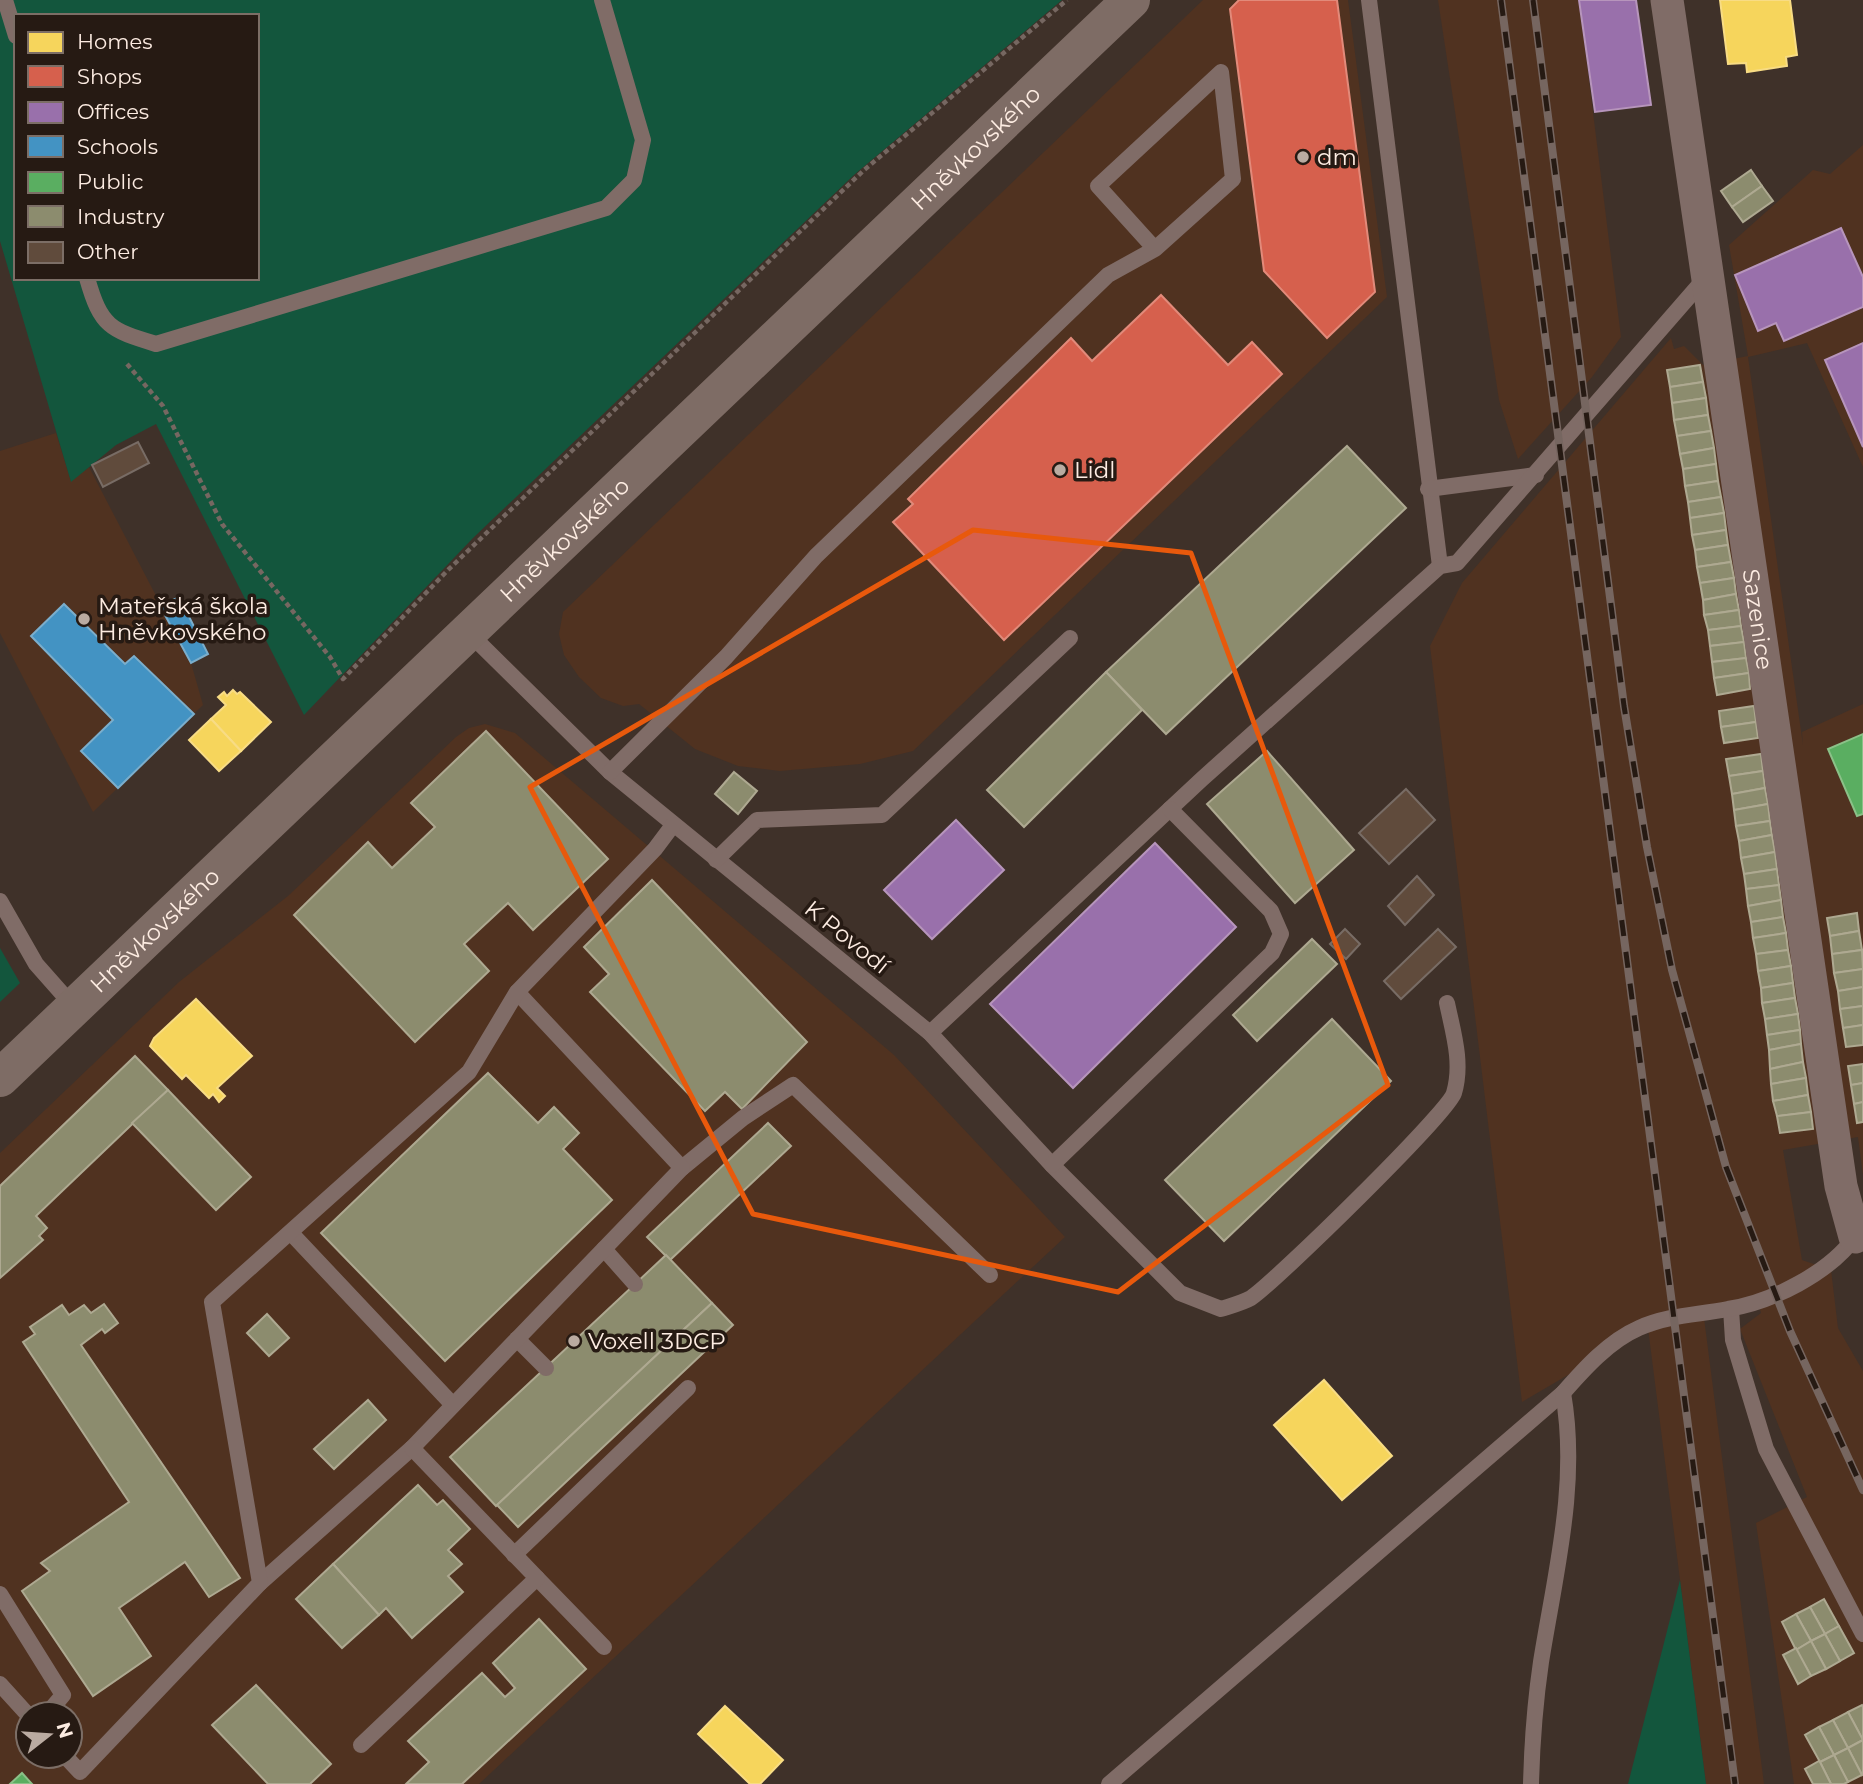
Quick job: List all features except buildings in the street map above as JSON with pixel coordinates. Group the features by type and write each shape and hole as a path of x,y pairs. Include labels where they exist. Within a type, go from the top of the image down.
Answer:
{"main road":[{"name":"Hněvkovského","path":"0,1078 469,634 1131,0"}],"street":[{"name":"Sazenice","path":"1667,0 1841,1186 1859,1235"}],"lane":[{"path":"5,0 14,29"},
{"path":"88,280 94,302 115,332 156,344 606,208 634,180 643,140 601,0"},
{"path":"1369,0 1428,489 1440,566"},
{"path":"610,772 689,696 779,601 816,556 1108,275 1155,249 1233,179 1221,72 1098,186 1155,249"},
{"path":"930,1033 1171,809 1440,566 1457,563 1709,274"},
{"path":"1428,489 1536,475"},
{"name":"K Povodí","path":"469,634 610,772 930,1033 1052,1165 1180,1293 1221,1309 1250,1299 1419,1135 1453,1095 1458,1062 1447,1003"},
{"path":"716,860 757,820 882,815 1070,638"},
{"path":"1052,1165 1272,953 1281,934 1271,911 1171,809"},
{"path":"260,1583 212,1302 469,1072 517,992 655,849 673,825"},
{"path":"0,901 36,964 74,1007"},
{"path":"517,992 682,1168"},
{"path":"85,1778 260,1583 412,1448 682,1168 743,1118 793,1085 990,1275"},
{"path":"291,1233 453,1405"},
{"path":"1109,1784 1563,1394 1599,1356 1628,1333 1660,1320 1731,1309 1811,1276 1832,1264 1859,1235"},
{"path":"604,1249 635,1284"},
{"path":"1731,1309 1733,1340 1762,1439 1863,1634"},
{"path":"517,1339 546,1368"},
{"path":"514,1555 688,1388"},
{"path":"1531,1784 1535,1706 1568,1488 1569,1430 1563,1394"},
{"path":"412,1448 604,1647"},
{"path":"361,1745 537,1578"},
{"path":"0,1594 63,1695 59,1700"},
{"path":"0,1684 14,1700"}],"path":[{"path":"115,332 112,347 163,406 222,524 330,657 343,679 448,570 864,170 1067,0"}],"highlighted area":[{"path":"973,530 1191,553 1388,1085 1118,1292 753,1214 530,787"}],"shaded area":[{"path":"1203,0 1348,0 1387,297 913,751 860,764 780,771 738,766 695,749 639,704 623,706 601,698 579,677 564,655 559,634 563,612"},
{"path":"1438,0 1579,0 1621,337 1592,377 1518,459 1499,400"},
{"path":"1863,145 1863,467 1807,343 1748,357 1803,745 1802,732 1863,704 1863,1175 1858,1137 1783,1150 1802,1260 1831,1270 1838,1328 1863,1371 1863,1784 1794,1784 1756,1523 1807,1497 1740,1329 1761,1313 1759,1305 1704,1318 1764,1784 1706,1784 1648,1328 1522,1402 1430,646 1462,583 1671,338 1674,349 1684,346 1703,365 1748,356 1729,245 1813,170 1830,174"},
{"name":"Mateřská škola Hněvkovského","path":"56,433 71,481 89,467 191,663 203,705 93,812 0,633 0,451"},
{"path":"485,724 515,733 894,1055 1065,1237 479,1784 0,1784 0,1153 179,982 288,896 456,737 469,728"}],"green space":[{"path":"0,0 1062,0 855,174 473,538 304,715 156,424 116,445 71,482 0,241"},
{"path":"0,948 20,983 0,1002"},
{"path":"1680,1580 1706,1784 1628,1784"}],"railway":[{"path":"1501,0 1735,1784"},
{"path":"1533,0 1624,706 1647,847 1672,970 1726,1167 1790,1331 1863,1490"}],"place":[{"name":"dm","path":"1303,157"},
{"name":"Lidl","path":"1060,470"},
{"name":"Mateřská škola Hněvkovského","path":"84,619"},
{"name":"Voxell 3DCP","path":"574,1341"}]}
